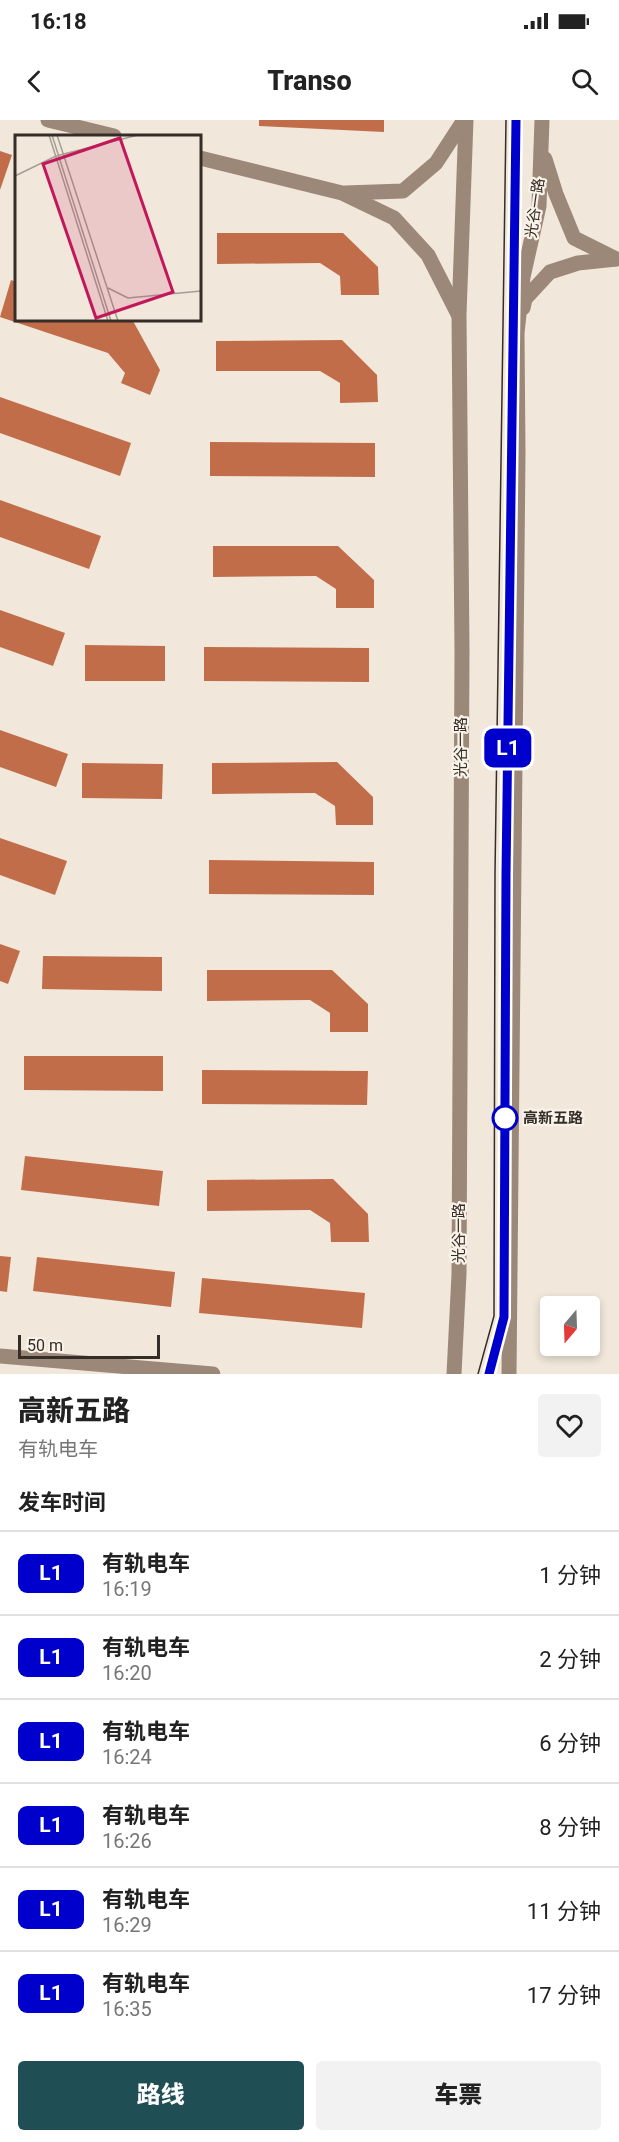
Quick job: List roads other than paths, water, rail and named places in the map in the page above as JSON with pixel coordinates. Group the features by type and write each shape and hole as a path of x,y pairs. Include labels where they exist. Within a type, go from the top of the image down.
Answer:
{"main road":[{"path":"48,120 110,135"},
{"path":"342,193 403,190 436,163 465,120"},
{"name":"光谷一路","path":"454,1374 459,1274 462,651 459,315 465,120"},
{"name":"光谷一路","path":"509,1374 518,454 517,333 523,277 539,206 542,120"},
{"path":"517,333 525,299 550,272 578,263 616,259 574,238 556,194 542,147"},
{"path":"201,158 342,193 394,218 428,255 459,315"},
{"path":"0,1356 213,1374"}],"tram line":[{"path":"478,1374 494,1316 495,873 506,120"},
{"path":"489,1374 504,1317 506,874 516,120"},
{"name":"L1","path":"489,1374 504,1317 506,874 516,120"}],"place":[{"name":"高新五路","path":"505,1118"}]}
